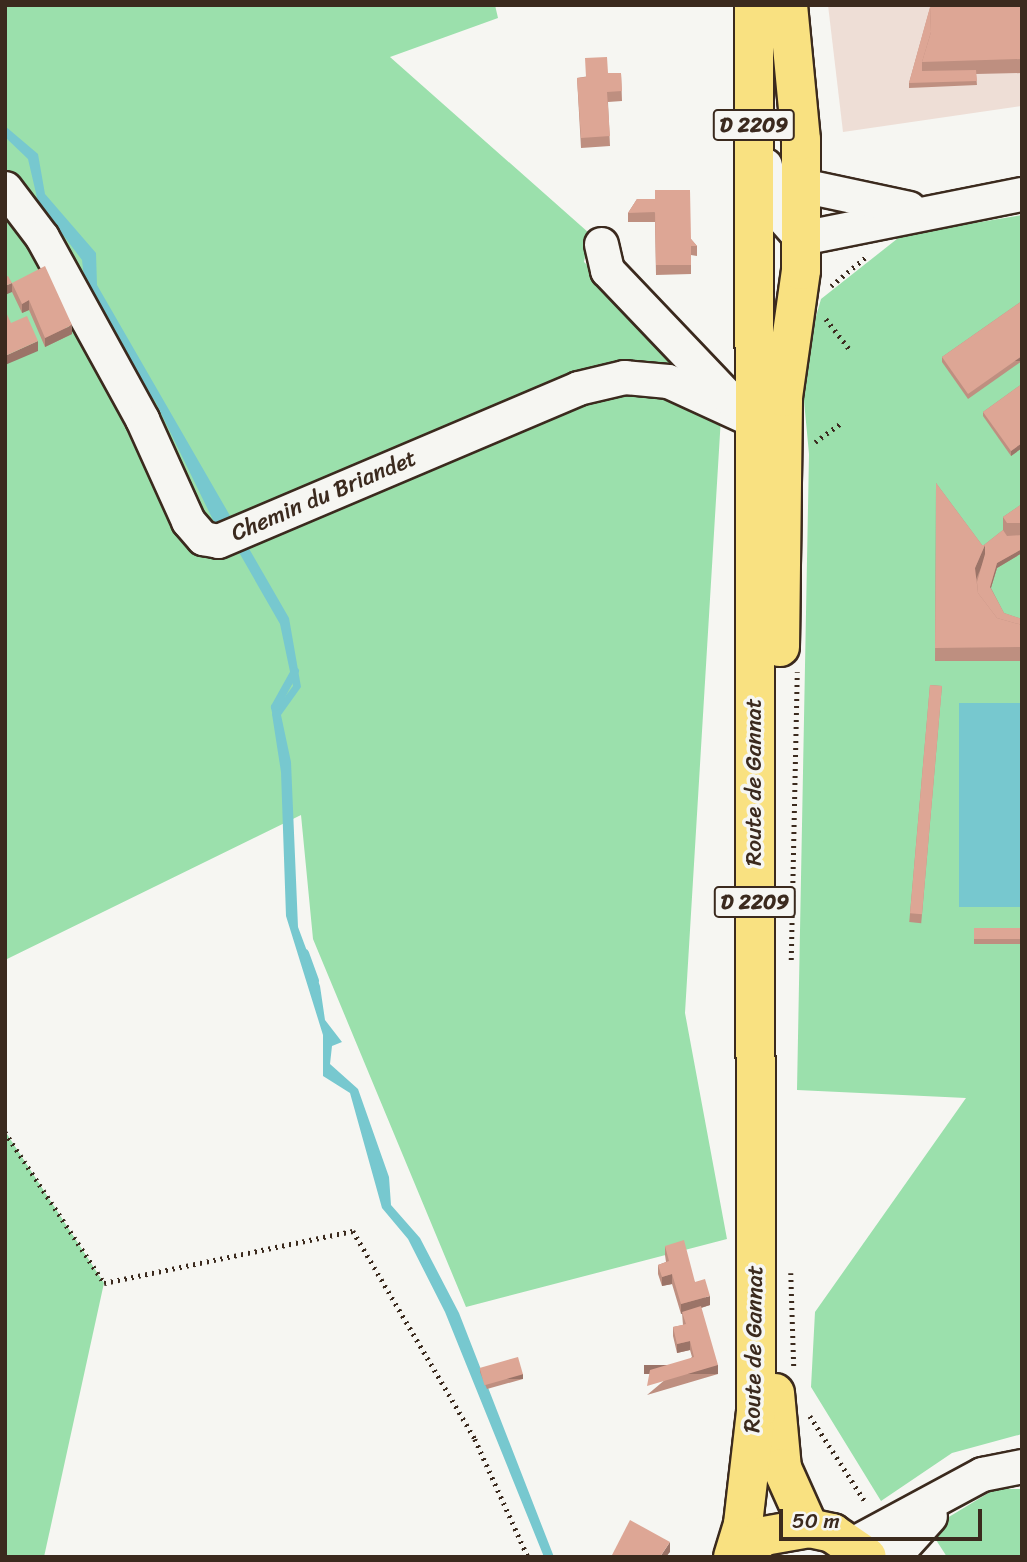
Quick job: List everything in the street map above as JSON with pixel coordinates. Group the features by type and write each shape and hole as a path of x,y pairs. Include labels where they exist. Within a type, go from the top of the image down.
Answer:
{"main road":[{"name":"Route de Gannat","path":"754,5 754,246 773,425 775,1415 782,1468 809,1528"},
{"name":"Route de Gannat","path":"735,1557 743,1524 756,1412 773,425 789,226 801,185 788,5"},
{"path":"735,1557 764,1536 809,1528 873,1547"}],"street":[{"path":"766,5 764,152 789,226"},
{"path":"801,185 922,211"},
{"name":"Chemin du Briandet","path":"5,188 49,249 142,419 188,521 203,538 231,535 578,388 624,377 668,381 773,425"},
{"path":"754,246 789,226 922,211 1022,194"},
{"path":"601,244 607,270 773,425"},
{"path":"873,1547 982,1474 1022,1466"}],"path":[{"path":"822,294 879,246"},
{"path":"820,312 851,351"},
{"path":"773,425 840,424"},
{"path":"790,977 797,659"},
{"path":"5,1132 104,1283 353,1231 475,1439 528,1557"},
{"path":"791,1268 795,1378"},
{"path":"802,1403 873,1547"}],"shaded area":[{"path":"828,5 1022,5 1022,106 843,132"}],"green space":[{"path":"5,5 495,5 498,18 390,57 589,233 584,262 690,362 721,417 685,1013 727,1239 466,1307 313,939 301,815 5,960"},
{"path":"1022,215 1022,1434 952,1453 881,1501 811,1387 815,1312 966,1098 797,1090 809,454 801,369 821,299 902,235"},
{"path":"5,1131 104,1283 44,1557 5,1557"},
{"path":"995,1489 1022,1489 1022,1557 947,1557 929,1529"}],"water":[{"path":"5,126 38,154 45,194 96,253 97,285 289,618 301,687 281,715 291,762 298,927 320,986 325,1020 342,1042 332,1046 330,1064 358,1089 389,1177 391,1205 420,1238 459,1313 554,1557 544,1557 445,1312 408,1239 382,1208 350,1093 323,1076 323,1035 286,916 281,772 272,714 293,686 280,624 229,535 213,520 155,401 117,358 85,287 82,260 38,202 28,159 5,137"},
{"path":"959,703 1022,703 1022,907 959,907"}],"building":[{"path":"930,5 1021,5 1022,59 922,62 931,32"},
{"path":"930,7 931,32 922,71 976,70 977,81 909,83"},
{"path":"607,57 608,73 621,73 622,91 607,92 610,136 581,138 577,78 586,77 585,58"},
{"path":"655,190 690,190 691,239 697,246 691,246 691,265 656,265 655,212 628,213 637,199 655,199"},
{"path":"45,266 72,325 45,338 29,300 22,304 12,283"},
{"path":"8,276 12,283 5,286 5,277"},
{"path":"1022,301 1022,356 968,394 942,357"},
{"path":"5,310 11,323 27,316 38,341 5,356"},
{"path":"1022,384 1022,443 1011,451 983,412"},
{"path":"936,483 982,545 936,545"},
{"path":"1022,504 1022,523 1007,523 1003,517"},
{"path":"1003,530 1007,536 1022,535 1022,549 997,563 990,587 1004,613 1022,619 1022,625 997,618 978,593 977,582 985,554 984,545"},
{"path":"936,545 985,545 975,568 978,593 997,618 1022,625 1022,647 935,648"},
{"path":"930,685 942,686 922,914 910,913"},
{"path":"974,928 1022,928 1022,939 974,939"},
{"path":"684,1240 695,1282 705,1279 710,1296 681,1304 672,1274 662,1277 658,1265 669,1261 665,1246"},
{"path":"701,1306 718,1365 647,1386 650,1370 694,1357 690,1341 677,1344 673,1327 686,1324 682,1312"},
{"path":"518,1357 523,1374 485,1385 480,1368"},
{"path":"630,1520 670,1542 660,1557 611,1557"}],"waterway":[{"path":"277,716 275,707 295,671"},
{"path":"305,953 315,980"}]}
